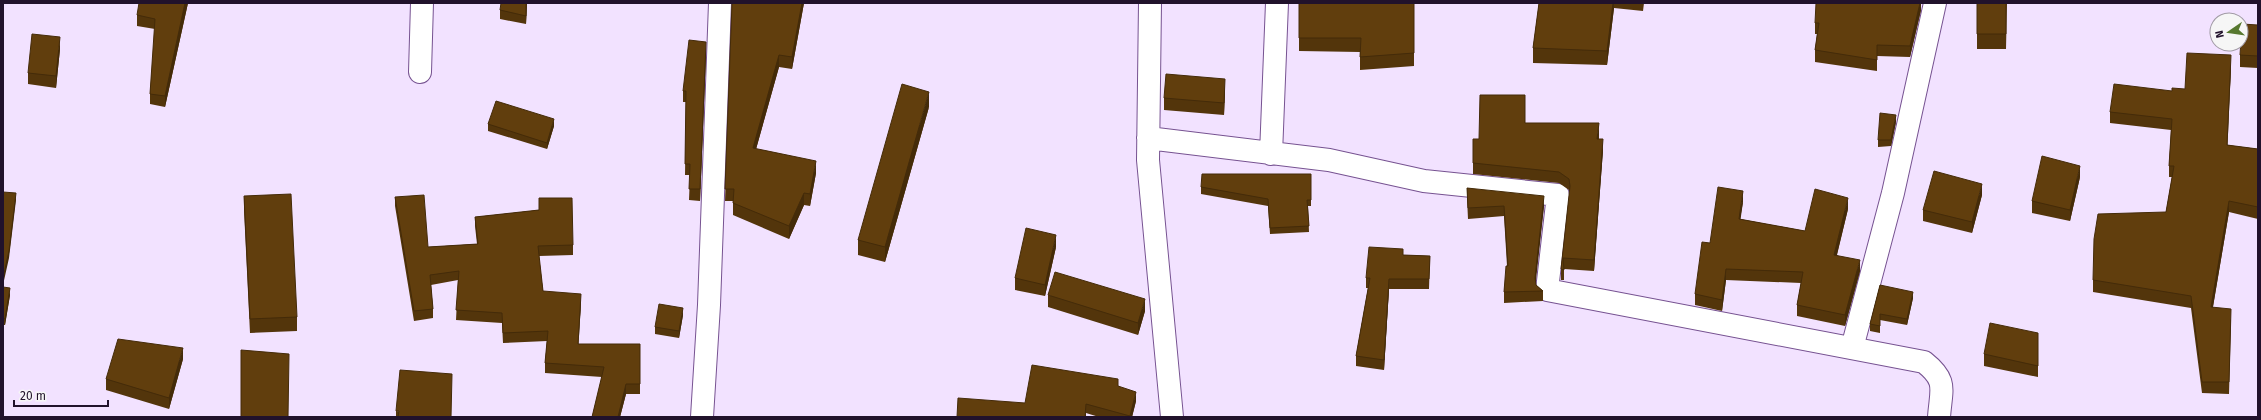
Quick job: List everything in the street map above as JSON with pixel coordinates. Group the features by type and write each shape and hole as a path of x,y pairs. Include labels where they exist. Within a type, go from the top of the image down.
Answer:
{"street":[{"path":"420,72 422,3"},
{"path":"702,417 709,305 720,3"},
{"path":"1150,3 1148,160 1172,417"},
{"path":"1271,154 1277,3"},
{"path":"1852,348 1893,193 1935,3"},
{"path":"1148,138 1329,160 1424,181 1558,195 1547,290 1924,362 1936,371 1942,382 1938,417"}],"building":[{"path":"139,3 185,3 165,96 150,94 155,19 137,15"},
{"path":"501,3 526,3 526,16 500,10"},
{"path":"732,3 802,3 792,57 779,55 753,148 816,161 810,194 804,193 789,226 733,203 734,189 725,189"},
{"path":"1299,3 1414,3 1414,53 1360,57 1361,38 1299,38"},
{"path":"1539,3 1613,3 1607,51 1533,48"},
{"path":"1816,3 1920,3 1910,46 1877,45 1877,60 1815,50 1819,23 1815,23"},
{"path":"1977,3 2006,3 2006,34 1977,34"},
{"path":"2249,24 2258,25 2258,56 2240,55 2240,52 2249,52"},
{"path":"32,34 60,37 56,76 28,73"},
{"path":"689,40 706,42 700,189 689,189 690,164 685,164 686,91 683,91"},
{"path":"2187,53 2231,55 2227,145 2258,149 2258,207 2229,201 2211,307 2231,309 2229,382 2202,382 2191,296 2093,280 2094,239 2098,214 2166,212 2174,166 2169,166 2172,119 2110,112 2114,84 2172,91 2172,88 2185,89"},
{"path":"1166,74 1225,79 1224,103 1164,98"},
{"path":"902,84 929,92 885,247 858,240"},
{"path":"1480,95 1525,95 1525,123 1599,123 1597,139 1603,139 1594,260 1563,258 1564,270 1561,269 1570,186 1569,179 1559,172 1473,163 1473,139 1479,139"},
{"path":"496,101 554,119 547,143 488,124"},
{"path":"1880,113 1896,115 1891,140 1878,140"},
{"path":"2042,156 2080,166 2070,210 2032,201"},
{"path":"1934,171 1982,184 1972,222 1923,210"},
{"path":"1202,174 1311,174 1311,200 1307,200 1309,226 1270,228 1268,199 1201,187"},
{"path":"1718,187 1743,191 1739,219 1805,231 1815,189 1848,198 1834,255 1860,260 1845,315 1797,305 1803,272 1726,269 1722,300 1695,294 1702,242 1710,243"},
{"path":"1467,188 1544,196 1535,278 1536,285 1543,291 1504,292 1506,266 1508,266 1504,206 1468,208"},
{"path":"3,192 16,193 9,251 3,278"},
{"path":"291,194 297,317 250,319 244,196"},
{"path":"424,195 428,247 478,244 475,217 539,210 539,198 572,198 573,245 538,246 543,291 581,294 578,344 640,344 640,384 626,384 618,417 592,417 604,367 545,363 548,331 503,333 502,313 456,310 459,271 430,275 433,309 414,311 395,197"},
{"path":"1026,228 1056,235 1045,285 1015,278"},
{"path":"1369,247 1403,249 1403,255 1430,256 1429,279 1389,279 1384,360 1356,356 1370,278 1366,278"},
{"path":"1055,272 1145,299 1138,323 1048,295"},
{"path":"1880,285 1913,292 1907,319 1880,314 1880,326 1870,324"},
{"path":"3,287 10,288 5,319 3,318"},
{"path":"659,304 683,308 679,331 655,327"},
{"path":"1990,323 2038,333 2038,366 1984,354"},
{"path":"118,339 183,348 169,398 106,379"},
{"path":"241,350 289,354 288,417 241,417"},
{"path":"1032,365 1118,379 1118,386 1136,392 1130,416 1086,404 1085,417 957,417 958,398 1025,403"},
{"path":"400,370 452,374 451,417 398,417 399,411 396,411"}]}
